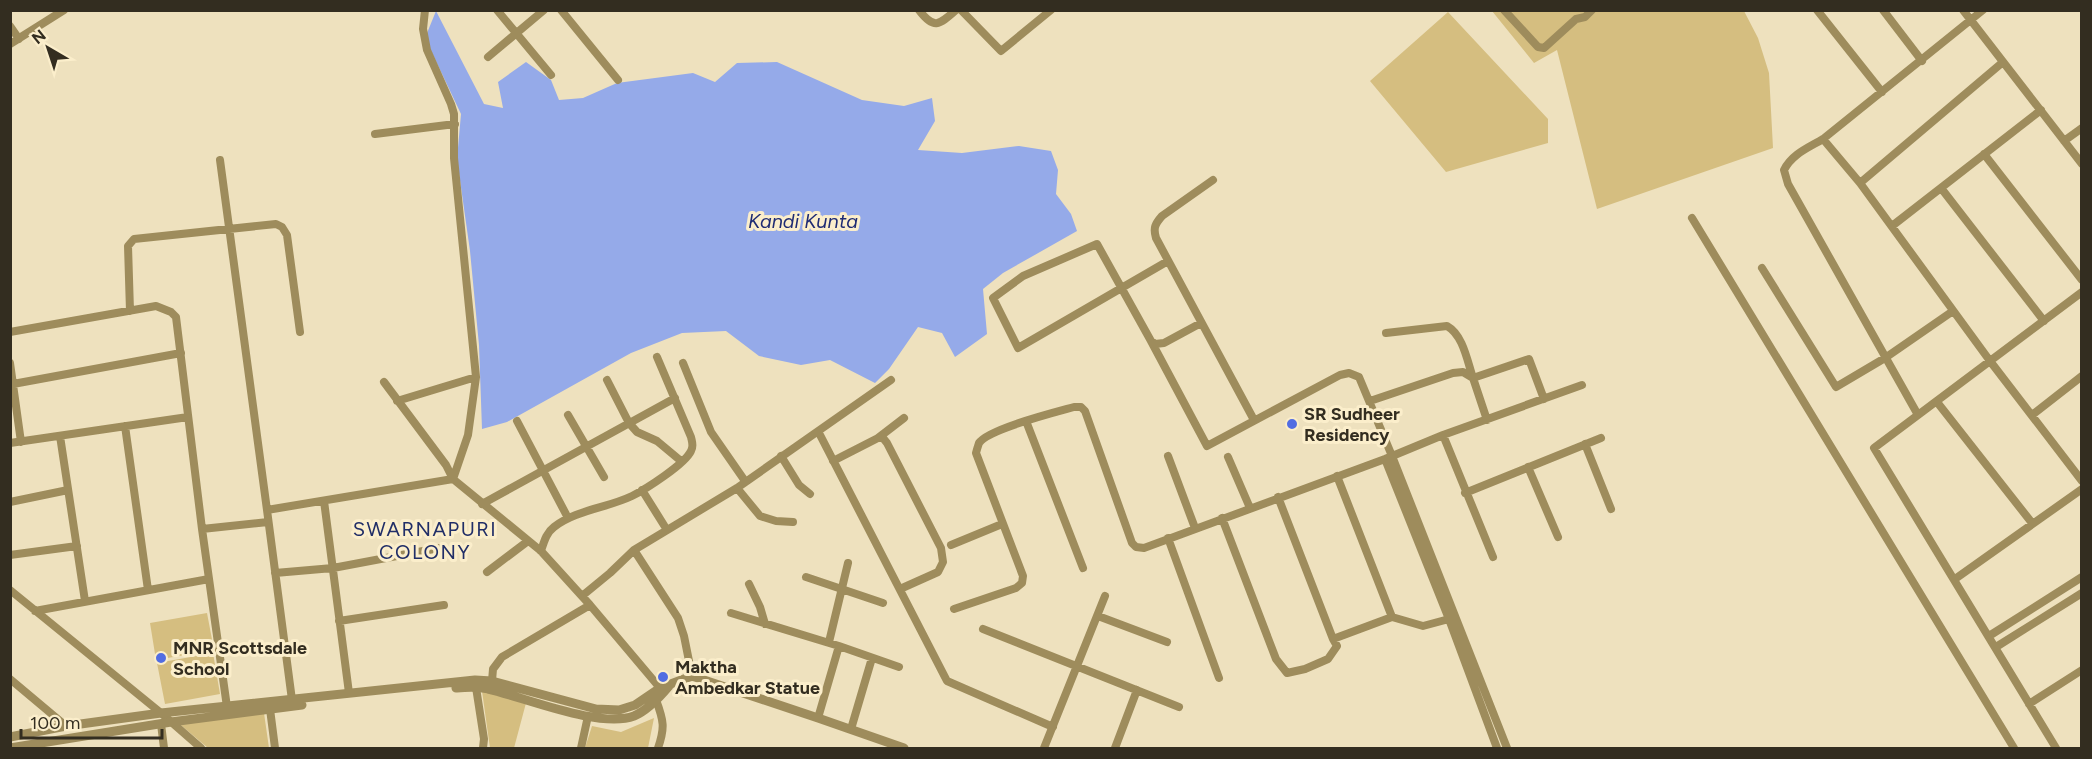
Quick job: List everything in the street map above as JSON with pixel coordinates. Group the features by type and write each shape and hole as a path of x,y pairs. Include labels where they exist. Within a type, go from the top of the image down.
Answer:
{"street":[{"path":"10,44 64,10"},
{"path":"425,10 424,39 451,104 455,124 454,158 476,378 468,435 453,479"},
{"path":"497,10 551,75"},
{"path":"488,57 544,10"},
{"path":"561,10 618,80"},
{"path":"919,10 926,20 939,24 956,10"},
{"path":"961,10 1002,51 1051,10"},
{"path":"1504,10 1538,47 1544,48 1576,19 1585,17 1592,10"},
{"path":"1817,10 1882,92"},
{"path":"1883,10 1922,61"},
{"path":"1963,10 2082,165"},
{"path":"1918,416 1788,184 1784,170 1788,162 1796,155 1823,139 1983,10"},
{"path":"10,26 19,39"},
{"path":"1860,183 2003,62"},
{"path":"1892,226 2041,110"},
{"path":"375,134 455,124"},
{"path":"2064,141 2082,128"},
{"path":"1823,139 1860,183 1990,361 2082,481"},
{"path":"1984,154 2082,280"},
{"path":"220,160 292,700"},
{"path":"1213,180 1162,216 1156,222 1154,230 1168,261 1254,420"},
{"path":"1941,188 2044,321"},
{"path":"1692,218 2014,748"},
{"path":"130,311 128,246 134,239 276,224 282,227 287,235 300,332"},
{"path":"1168,261 1121,289 1018,348 993,298 1023,276 1097,244 1121,289 1151,341 1207,446 1340,375 1349,373 1359,377 1370,401 1497,748"},
{"path":"1762,268 1836,387 1885,358 1953,311"},
{"path":"2056,748 1874,448 2082,292"},
{"path":"10,332 156,306 171,312 177,323 202,530 227,707"},
{"path":"1151,341 1155,344 1164,343 1201,323"},
{"path":"1386,333 1447,326 1454,331 1487,420"},
{"path":"13,384 181,353"},
{"path":"541,551 547,534 568,518 642,490 691,453 693,445 657,357"},
{"path":"1370,401 1453,373 1463,372 1473,378 1529,359 1544,399"},
{"path":"10,363 21,442"},
{"path":"683,363 711,432 745,481"},
{"path":"397,401 476,378"},
{"path":"2032,415 2080,379"},
{"path":"607,380 629,423 637,432 657,441 681,461"},
{"path":"582,596 634,550 737,488 891,380"},
{"path":"384,382 446,465 453,479 541,551 660,688"},
{"path":"954,609 1016,588 1022,583 1023,576 976,453 979,443 986,437 1026,421 1074,407 1081,407 1085,411 1132,543 1136,547 1144,548 1582,385"},
{"path":"482,504 675,398"},
{"path":"1937,402 2032,523"},
{"path":"568,415 604,477"},
{"path":"10,443 188,417"},
{"path":"833,461 878,438 904,418"},
{"path":"517,421 568,518"},
{"path":"1026,421 1083,568"},
{"path":"125,426 148,590"},
{"path":"818,431 947,681 1053,728"},
{"path":"1443,435 1492,558"},
{"path":"60,436 85,601"},
{"path":"878,438 883,438 887,443 941,548 944,562 938,572 900,589"},
{"path":"1465,493 1601,438"},
{"path":"1585,444 1611,508"},
{"path":"781,456 799,485 810,495"},
{"path":"1168,456 1195,528"},
{"path":"1228,457 1250,508"},
{"path":"1389,457 1507,748"},
{"path":"1528,467 1558,537"},
{"path":"1337,476 1392,617"},
{"path":"267,510 453,479"},
{"path":"737,488 760,516 776,521 793,522"},
{"path":"1955,579 2082,489"},
{"path":"10,502 68,490"},
{"path":"642,490 667,530"},
{"path":"1222,518 1276,659 1287,673 1305,669 1328,659 1337,646 1278,497"},
{"path":"324,501 349,693"},
{"path":"202,530 268,522"},
{"path":"951,544 1002,524"},
{"path":"1168,538 1219,678"},
{"path":"487,572 528,541"},
{"path":"10,555 77,546"},
{"path":"275,573 333,567 440,548"},
{"path":"634,550 678,618 692,676"},
{"path":"829,642 848,563"},
{"path":"806,577 883,603"},
{"path":"1989,636 2082,577"},
{"path":"35,610 209,579"},
{"path":"749,584 765,624"},
{"path":"10,590 161,713 166,723 201,748"},
{"path":"1996,648 2082,593"},
{"path":"1044,748 1106,596"},
{"path":"339,621 444,605"},
{"path":"492,681 493,669 502,657 590,605"},
{"path":"731,613 829,642 898,667"},
{"path":"1098,616 1167,642"},
{"path":"1334,639 1392,617 1423,626 1449,619"},
{"path":"983,629 1179,707"},
{"path":"818,718 839,646"},
{"path":"851,729 872,658"},
{"path":"2029,704 2082,670"},
{"path":"10,748 166,723 492,681 596,709 619,710 635,705 660,688 692,676 904,748"},
{"path":"10,680 66,726"},
{"path":"10,737 66,726 161,713 349,693 475,683 588,716 618,719 632,717 656,700 672,684"},
{"path":"475,683 484,739 483,748"},
{"path":"1115,748 1137,690"},
{"path":"656,700 663,725 658,748"},
{"path":"270,709 274,748"},
{"path":"581,748 588,716"},
{"path":"164,748 166,723"}],"shaded area":[{"path":"1492,11 1744,11 1758,38 1769,73 1773,148 1597,209 1557,50 1534,63"},
{"path":"1448,12 1548,119 1548,143 1446,172 1370,81"},
{"path":"207,613 214,650 156,660 150,623"},
{"path":"213,653 220,694 165,704 157,663"},
{"path":"482,691 526,703 514,748 490,748"},
{"path":"264,713 269,748 208,748 176,721"},
{"path":"654,718 648,748 585,748 592,726 621,732"}],"water":[{"name":"Kandi Kunta","path":"436,11 484,104 503,108 498,82 526,62 551,80 559,100 583,98 617,83 693,73 715,82 737,63 777,62 862,100 904,106 932,98 935,121 918,150 962,153 1019,146 1051,151 1058,170 1056,194 1071,214 1077,231 1003,273 983,289 987,334 955,357 942,333 918,327 889,369 875,383 830,360 801,365 759,356 726,331 682,333 631,353 507,422 482,429 479,345 470,251 457,159 461,114 425,38"}],"place":[{"name":"SR Sudheer Residency","path":"1292,424"},
{"name":"MNR Scottsdale School","path":"161,658"},
{"name":"Maktha Ambedkar Statue","path":"663,677"}],"district":[{"name":"SWARNAPURI COLONY","path":"425,540"}]}
